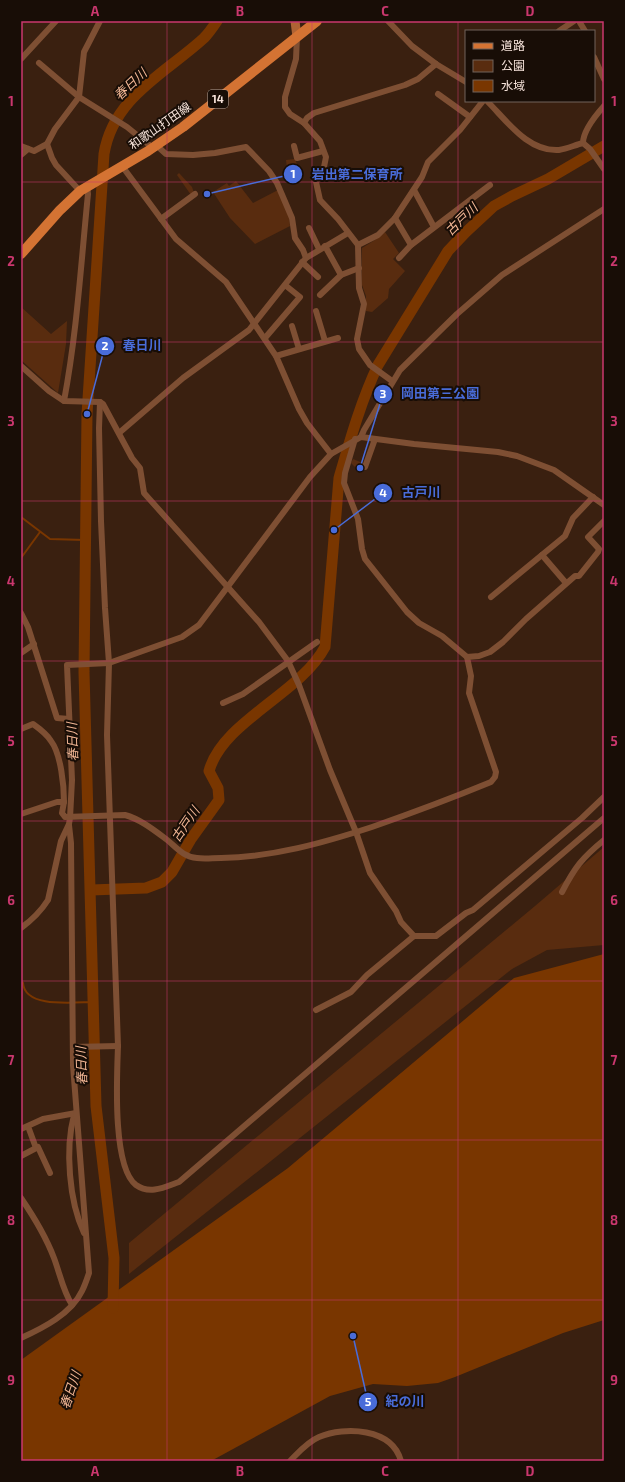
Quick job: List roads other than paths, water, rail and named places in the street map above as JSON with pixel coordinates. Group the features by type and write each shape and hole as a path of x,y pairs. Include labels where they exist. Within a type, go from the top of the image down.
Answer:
{"main road":[{"name":"和歌山打田線","path":"21,254 60,210 86,188 184,127 317,21"}],"street":[{"path":"21,59 56,21"},
{"path":"21,146 34,151 47,144 55,129 79,97 84,52 100,21"},
{"path":"295,21 297,37 296,60 285,97 285,107 290,114 304,123 320,141 324,151 326,157 324,167 316,182 320,200 338,219 358,245 359,288 364,304 357,339 359,349 370,365 392,381"},
{"path":"388,21 407,42 436,64 465,81"},
{"path":"560,30 574,21"},
{"path":"579,21 584,30"},
{"path":"595,59 604,79"},
{"path":"39,64 79,97 127,127 166,154 194,155 215,153 246,147 270,171 277,183 292,218 295,238 303,250 304,260 318,277"},
{"path":"304,123 307,118 314,113 418,79 436,64"},
{"path":"438,94 470,116"},
{"path":"358,245 378,235 395,218 414,190 428,162 460,130 482,102"},
{"path":"488,102 526,140 540,147 559,150 583,143"},
{"path":"583,143 583,139 589,128 604,106"},
{"path":"583,143 590,149 604,169"},
{"path":"47,144 56,165 86,188 88,194 68,379 67,401"},
{"path":"294,146 297,158 324,151"},
{"path":"21,155 28,149"},
{"path":"119,168 176,239 226,282 276,356 299,409 307,423 331,454"},
{"path":"399,258 411,245 490,186"},
{"path":"414,190 434,227"},
{"path":"161,219 195,194"},
{"path":"21,1338 49,1323 72,1305 82,1292 89,1273 75,1113 71,843 72,780 67,665 109,663 182,637 199,625 310,477 331,454 361,436 392,381 417,352 502,275 604,209"},
{"path":"395,218 411,245"},
{"path":"309,228 341,275"},
{"path":"119,433 183,378 231,344 255,324 304,260 348,233"},
{"path":"320,295 341,275 359,268"},
{"path":"265,338 300,297 285,285"},
{"path":"316,311 324,341"},
{"path":"292,326 299,349"},
{"path":"276,356 338,338"},
{"path":"21,366 49,390 67,401 97,402 103,404 132,458 140,468 144,493 259,622 288,661 299,685 330,770 356,832 370,873 396,911 401,922 414,936"},
{"path":"97,402 101,521 109,663 107,816 118,1046 116,1096 124,1167 128,1176 136,1184 146,1189 160,1190 179,1182 604,818"},
{"path":"361,436 375,439 498,452 517,456 554,470 604,505"},
{"path":"21,729 33,724 52,742 62,774 64,802 62,813 65,818 71,819 124,815 133,818 158,833 187,856 196,858 243,857 279,852 328,841 414,813 491,782 495,777 496,772 469,693 471,676 467,657 442,636 419,623 407,612 365,559 358,519 344,483 345,473 355,439"},
{"path":"366,468 375,439"},
{"path":"491,597 565,536 573,518 593,497"},
{"path":"467,657 478,656 490,652 503,642 566,583 575,576 579,576 599,549 588,536 604,521"},
{"path":"542,555 566,583"},
{"path":"21,613 34,644 57,718 69,719"},
{"path":"223,703 243,694 317,642"},
{"path":"21,653 34,644"},
{"path":"316,1010 351,992 367,975 414,936 436,936 446,930 466,913 473,910 604,798"},
{"path":"21,814 57,802 64,802"},
{"path":"21,928 43,908 48,900 61,841 71,819"},
{"path":"562,892 574,870 587,854 604,840"},
{"path":"73,1048 118,1046"},
{"path":"21,1129 43,1118 75,1113"},
{"path":"75,1113 70,1137 72,1193 81,1226 87,1238"},
{"path":"29,1129 36,1148 38,1147 50,1173"},
{"path":"21,1156 36,1148"},
{"path":"21,1198 42,1232 54,1257 63,1286 72,1305"},
{"path":"290,1461 303,1448 317,1438 333,1432 351,1430 364,1432 392,1444 397,1450 401,1461"}],"water":[{"path":"604,954 604,1320 563,1333 438,1383 407,1386 373,1384 330,1396 211,1461 21,1461 21,1360 288,1168 514,978"}],"waterway":[{"name":"春日川","path":"113,1308 114,1258 96,1106 84,672 87,414 104,154 109,134 118,117 130,101 158,75 204,38 217,21"},
{"name":"古戸川","path":"91,890 146,888 162,882 172,872 191,839 219,800 218,788 209,771 217,753 245,722 298,679 313,664 325,647 339,478 352,435 366,392 378,365 448,251 494,206 548,179 604,146"},
{"path":"21,517 50,539 85,540"},
{"path":"21,558 40,532"},
{"path":"21,982 23,983 26,991 32,997 41,1000 64,1003 94,1002"}],"place":[{"name":"岩出第二保育所","path":"207,194"},
{"name":"春日川","path":"87,414"},
{"name":"岡田第三公園","path":"360,468"},
{"name":"古戸川","path":"334,530"},
{"name":"紀の川","path":"353,1336"}]}
